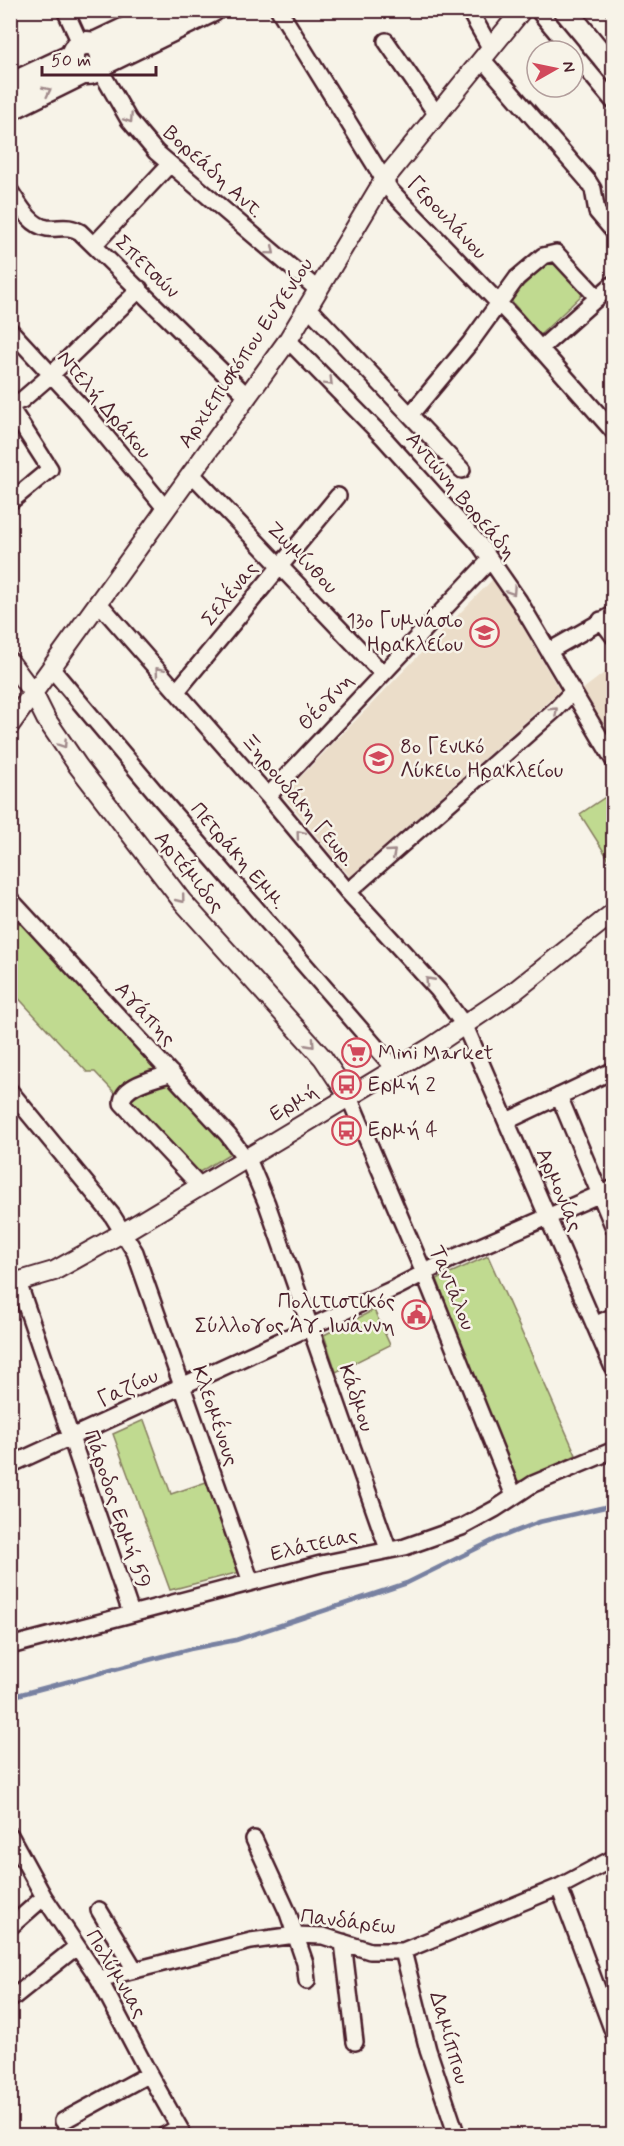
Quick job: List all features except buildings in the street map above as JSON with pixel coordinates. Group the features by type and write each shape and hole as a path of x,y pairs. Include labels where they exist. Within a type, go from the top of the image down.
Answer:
{"main road":[{"path":"10,109 166,10"},
{"path":"10,85 213,10"}],"street":[{"name":"Βορεάδη Αντ.","path":"65,10 88,58 135,128 169,165 318,290"},
{"name":"Γερουλάνου","path":"279,10 384,180 399,199 499,304 614,432"},
{"path":"469,10 487,54 588,181 597,212 614,232"},
{"name":"Αρχιεπισκόπου Ευγενίου","path":"10,725 288,340 384,180 522,10"},
{"path":"538,10 561,39"},
{"path":"592,10 614,37"},
{"path":"386,41 436,115"},
{"path":"585,67 614,102"},
{"path":"94,245 169,165"},
{"name":"Σπετσών","path":"10,191 27,215 37,224 46,228 72,227 80,232 247,396"},
{"path":"411,414 447,372 517,278 543,256 553,252 597,297"},
{"path":"540,349 614,283"},
{"path":"10,502 50,469 10,406 22,400 52,374 140,289"},
{"path":"308,307 462,470"},
{"name":"Ντελή Δράκου","path":"10,330 52,374 165,508"},
{"name":"Αντώνη Βορεάδη","path":"288,340 383,437 470,532 549,651 614,760"},
{"name":"Ζωμίνθου","path":"191,473 382,673"},
{"name":"Σελένας","path":"177,691 338,496"},
{"name":"Θέογνη","path":"268,796 490,560"},
{"name":"Ξηρουδάκη Γεωρ.","path":"98,602 268,796 348,892 438,990 465,1026"},
{"path":"549,651 607,617 614,637"},
{"name":"Αρτέμιδος","path":"10,662 33,693 46,719 78,766 182,901 323,1058 348,1097"},
{"name":"Πετράκη Εμμ.","path":"51,668 161,799 395,1069"},
{"path":"348,892 556,709 573,691"},
{"name":"Αγάπης","path":"10,898 228,1135 246,1158"},
{"name":"Ερμή","path":"14,1283 54,1271 124,1232 465,1026 543,970 614,912"},
{"name":"Αρμονίας","path":"465,1026 614,1370"},
{"path":"507,1121 614,1070"},
{"path":"171,1073 130,1089 122,1098 126,1109 200,1186"},
{"name":"Κλεομένους","path":"10,1091 61,1151 124,1232 143,1271 251,1582"},
{"path":"559,1096 606,1191 614,1228"},
{"name":"Ταντάλου","path":"348,1097 424,1274 514,1496"},
{"name":"Κάδμου","path":"246,1158 267,1204 388,1550"},
{"name":"Γαζίου","path":"10,1465 424,1274 450,1259 606,1191"},
{"name":"Πάροδος Ερμή 59","path":"14,1283 131,1613"},
{"path":"594,1324 614,1316"},
{"name":"Ελάτειας","path":"10,1646 251,1582 405,1547 452,1532 495,1509 533,1484 614,1450"},
{"name":"Πολύμνιας","path":"10,1835 44,1898 99,1979 181,2131"},
{"path":"254,1839 278,1889 295,1935 308,1981"},
{"name":"Πανδάρεω","path":"99,1979 252,1941 295,1935 323,1936 370,1951 403,1951 559,1887 614,1858"},
{"path":"559,1887 614,2034"},
{"path":"10,1927 44,1898"},
{"path":"99,1910 135,1970"},
{"path":"343,1942 356,2042"},
{"path":"10,2000 76,1947"},
{"name":"Δαμίππου","path":"403,1951 430,2058 457,2136"},
{"path":"63,2121 149,2074"},
{"path":"164,2136 181,2131"}],"shaded area":[{"path":"494,578 560,691 350,877 283,795"},
{"path":"613,666 613,742 582,690"}],"green space":[{"path":"551,263 559,264 585,292 540,335 512,302 512,297 542,267"},
{"path":"613,792 613,866 580,814"},
{"path":"11,911 234,1151 193,1176 95,1072 87,1072 11,990"},
{"path":"488,1256 576,1455 526,1480 514,1479 437,1279"},
{"path":"374,1310 390,1345 336,1372 324,1335"},
{"path":"144,1420 171,1494 209,1481 240,1572 170,1590 113,1434"}],"waterway":[{"path":"10,1697 190,1649 236,1640 407,1583 496,1539 539,1522 614,1505"}],"place":[{"name":"13o Γυμνάσιο Ηρακλείου","path":"484,633"},
{"name":"8ο Γενικό Λύκειο Ηρακλείου","path":"379,759"},
{"name":"Mini Market","path":"357,1053"},
{"name":"Ερμή 2","path":"347,1085"},
{"name":"Ερμή 4","path":"347,1130"},
{"name":"Πολιτιστικός Σύλλογος Άγ. Ιωάννη","path":"416,1314"}]}
